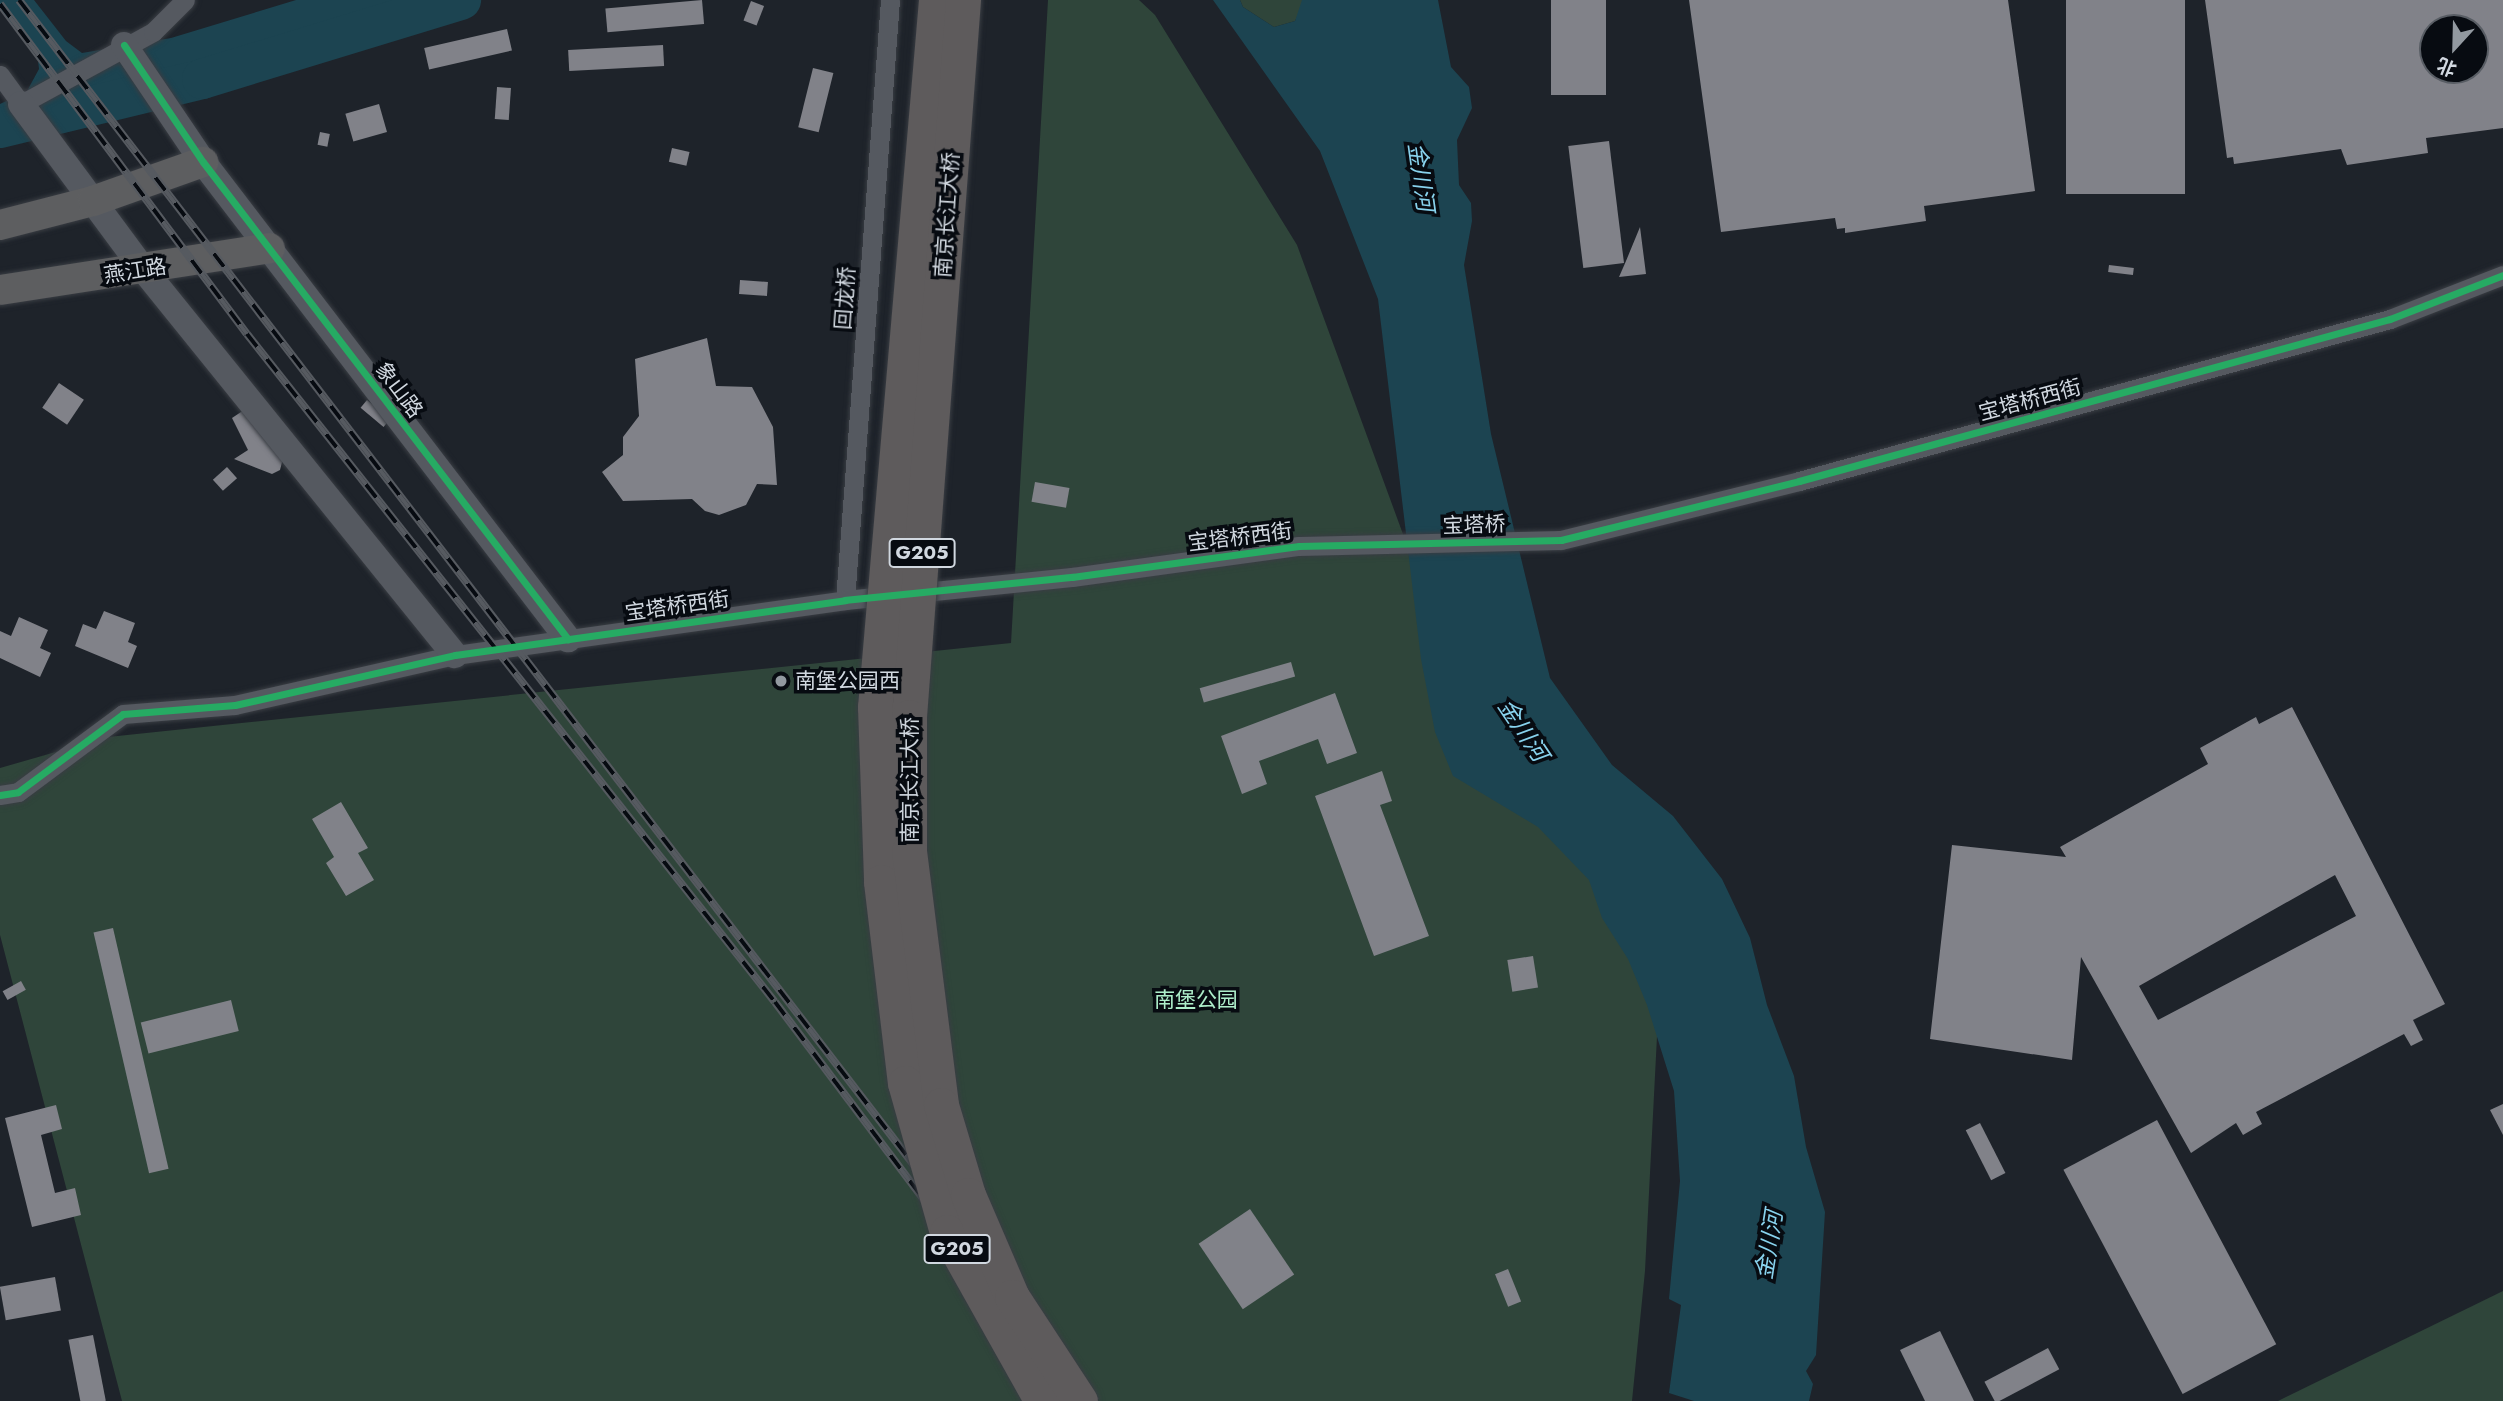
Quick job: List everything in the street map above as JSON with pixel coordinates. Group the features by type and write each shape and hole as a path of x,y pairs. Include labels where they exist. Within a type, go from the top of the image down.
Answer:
{"highway":[{"name":"南京长江大桥","path":"936,0 875,707 881,882 905,1083 947,1232 1042,1401"},
{"name":"南京长江大桥","path":"964,0 909,716 909,851 941,1105 968,1195 1012,1297 1080,1401"}],"main road":[{"path":"0,225 88,194 203,161"},
{"name":"燕江路","path":"0,290 144,270 270,248"}],"street":[{"path":"22,104 153,32 185,0"},
{"name":"回龙桥","path":"845,600 891,0"},
{"name":"象山路","path":"124,46 203,161 568,639"},
{"path":"0,75 144,270 455,655"},
{"name":"宝塔桥西街","path":"1561,540 1799,481 2390,319 2503,275"},
{"name":"宝塔桥","path":"1388,546 1561,540"},
{"name":"宝塔桥西街","path":"0,795 19,792 123,714 235,705 455,655 845,600 1072,577 1299,546 1388,546"}],"green space":[{"name":"南堡公园","path":"1048,0 1139,0 1155,15 1297,245 1433,616 1660,978 1645,1271 1632,1401 122,1401 0,935 0,768 108,737 1011,643"},
{"path":"1240,0 1302,0 1303,5 1295,21 1274,27 1243,7"},
{"path":"2503,1291 2503,1401 2278,1401"}],"water":[{"path":"0,0 34,0 66,41 82,53 171,38 296,0 415,0 0,137 0,104 27,91 39,69 37,52 0,10"},
{"name":"金川河","path":"1213,0 1240,0 1243,7 1274,27 1295,21 1302,0 1438,0 1451,67 1469,87 1472,108 1457,140 1459,185 1471,203 1472,221 1464,265 1491,434 1550,678 1612,765 1673,816 1722,879 1750,938 1767,1005 1794,1076 1806,1147 1825,1212 1816,1355 1806,1371 1813,1384 1809,1401 1694,1401 1669,1393 1681,1305 1669,1299 1680,1181 1674,1091 1647,1005 1628,959 1602,918 1589,880 1538,827 1453,776 1435,732 1421,659 1378,299 1320,151"}],"building":[{"path":"702,0 704,24 607,32 605,8"},
{"path":"1551,0 1606,0 1606,95 1551,95"},
{"path":"1689,0 2008,0 2035,191 1924,206 1926,221 1845,233 1845,228 1837,229 1835,218 1721,232"},
{"path":"2066,0 2185,0 2185,194 2066,194"},
{"path":"2205,0 2503,0 2503,128 2426,138 2428,153 2347,165 2341,149 2234,164 2233,157 2227,158"},
{"path":"751,1 764,6 757,26 743,21"},
{"path":"507,29 512,50 429,70 424,48"},
{"path":"663,45 664,66 569,71 568,50"},
{"path":"813,68 833,73 819,132 798,127"},
{"path":"497,87 511,88 509,120 495,119"},
{"path":"379,104 387,132 353,142 345,114"},
{"path":"320,132 330,134 327,147 318,145"},
{"path":"1609,141 1624,263 1583,268 1568,146"},
{"path":"672,148 690,152 686,166 669,162"},
{"path":"1640,227 1646,274 1619,277 1626,261"},
{"path":"2109,265 2134,268 2133,275 2108,272"},
{"path":"740,280 768,282 767,296 739,294"},
{"path":"707,338 716,386 752,387 773,427 777,485 757,484 746,505 719,515 705,511 692,499 623,501 602,472 623,455 623,437 639,416 635,359"},
{"path":"59,383 84,400 67,425 42,408"},
{"path":"367,400 390,419 384,427 361,408"},
{"path":"256,402 286,447 280,470 272,474 234,459 248,450 232,418"},
{"path":"227,467 237,478 223,491 213,480"},
{"path":"1035,482 1069,488 1066,508 1032,502"},
{"path":"104,611 135,623 128,642 137,646 128,668 75,646 83,624 96,629"},
{"path":"19,617 48,630 40,648 51,653 40,677 0,658 0,631 11,636"},
{"path":"1291,662 1295,676 1204,703 1200,688"},
{"path":"1335,693 1357,753 1327,764 1318,739 1259,761 1267,784 1242,794 1221,736"},
{"path":"2292,707 2445,1004 2413,1020 2423,1040 2411,1046 2404,1034 2256,1112 2262,1124 2243,1135 2236,1123 2191,1153 2081,957 2072,1060 1930,1039 1952,845 2066,857 2060,847 2208,764 2200,748 2256,717 2259,724","holes":["2335,875 2356,916 2158,1020 2139,986"]},
{"path":"1382,771 1392,801 1380,805 1429,936 1374,956 1315,796"},
{"path":"341,802 368,848 358,853 374,880 346,896 326,863 334,857 312,819"},
{"path":"113,928 169,1169 149,1173 94,932"},
{"path":"1533,956 1538,988 1512,992 1507,960"},
{"path":"21,981 26,990 7,1000 3,991"},
{"path":"231,1000 239,1031 149,1054 141,1022"},
{"path":"2503,1104 2503,1135 2490,1110"},
{"path":"56,1105 62,1129 41,1135 55,1193 75,1188 81,1215 32,1227 5,1118"},
{"path":"2157,1120 2276,1344 2183,1394 2063,1170"},
{"path":"1980,1123 2005,1173 1991,1180 1966,1130"},
{"path":"1250,1209 1294,1274 1243,1309 1199,1244"},
{"path":"1508,1269 1521,1301 1508,1307 1495,1274"},
{"path":"55,1277 61,1310 6,1320 0,1287"},
{"path":"1940,1331 1974,1401 1925,1401 1900,1350"},
{"path":"93,1335 106,1401 80,1401 68,1340"},
{"path":"2048,1348 2059,1369 1999,1401 1995,1401 1984,1382"}],"waterway":[{"path":"0,128 202,79 461,0"}],"railway":[{"path":"19,0 1095,1401"},
{"path":"0,4 247,334 775,1002 1076,1401"}],"cycle path":[{"path":"124,45 203,162 568,639"},
{"path":"0,795 18,792 123,714 235,705 455,655 845,600 1072,577 1299,546 1561,540 1799,481 2390,319 2503,275"}],"place":[{"name":"南堡公园西","path":"781,681"}]}
